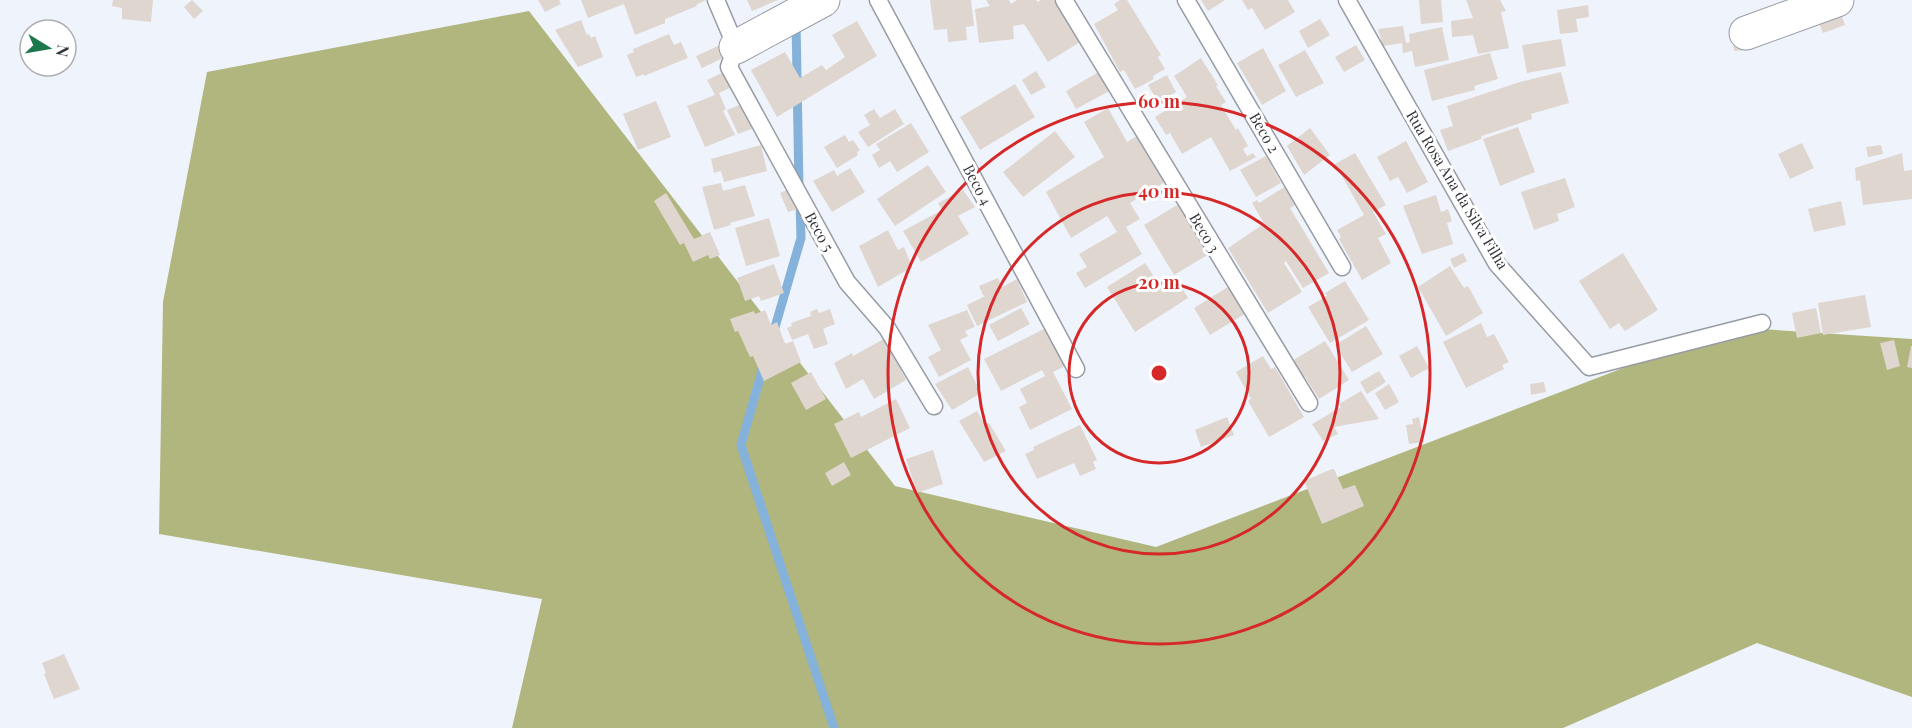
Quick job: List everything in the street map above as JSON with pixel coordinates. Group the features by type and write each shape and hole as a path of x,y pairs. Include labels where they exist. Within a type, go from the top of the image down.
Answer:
{"street":[{"path":"736,47 823,0"},
{"path":"1746,33 1837,0"}],"lane":[{"path":"716,0 736,47"},
{"name":"Beco 4","path":"878,0 1076,369"},
{"name":"Beco 3","path":"1064,0 1309,403"},
{"name":"Beco 2","path":"1186,0 1342,267"},
{"name":"Rua Rosa Ana da Silva Filha","path":"1347,0 1497,264 1589,367 1762,323"},
{"name":"Beco 5","path":"736,47 729,67 846,282 886,328 933,406"}],"green space":[{"path":"529,11 895,486 1156,547 1730,327 1912,339 1912,697 1757,643 1563,728 512,728 542,599 159,534 163,302 207,72"}],"building":[{"path":"113,0 153,0 151,22 122,19 122,8 112,6"},
{"path":"192,0 203,11 194,19 184,7"},
{"path":"538,0 559,0 561,4 545,12"},
{"path":"581,0 706,0 665,19 665,23 635,35 624,4 588,18"},
{"path":"747,0 778,0 752,11"},
{"path":"930,0 971,0 974,26 966,27 967,40 948,42 947,29 934,30"},
{"path":"986,0 1009,0 1011,4 1017,0 1036,0 1038,2 1054,0 1080,42 1048,62 1024,24 1013,26 1014,39 979,43 975,9 990,6"},
{"path":"1120,0 1127,0 1161,55 1158,57 1165,69 1153,76 1154,79 1135,89 1124,70 1120,72 1094,24 1118,10 1114,4"},
{"path":"1201,0 1225,0 1208,11"},
{"path":"1242,0 1288,0 1295,12 1265,30 1252,8 1248,10"},
{"path":"1419,0 1441,0 1443,22 1421,24"},
{"path":"1466,0 1500,0 1506,11 1501,12 1509,48 1478,54 1473,35 1452,37 1451,21 1473,18"},
{"path":"1588,5 1589,17 1576,19 1578,32 1560,34 1557,10"},
{"path":"1840,12 1845,25 1823,33 1818,20"},
{"path":"1320,19 1330,35 1308,48 1299,31"},
{"path":"581,20 587,35 589,34 591,38 595,36 603,57 578,67 555,30"},
{"path":"857,21 877,56 777,117 751,70 785,52 800,78 822,65 826,70 845,57 832,35"},
{"path":"1403,26 1406,43 1410,42 1409,34 1442,27 1449,60 1415,67 1412,51 1403,53 1402,43 1383,46 1378,29"},
{"path":"669,34 674,45 681,42 688,58 644,76 644,74 636,77 627,55 634,52 633,49"},
{"path":"1748,35 1749,50 1734,51 1733,36"},
{"path":"1561,39 1566,66 1527,73 1522,45"},
{"path":"720,45 725,57 702,68 696,56"},
{"path":"1356,45 1365,60 1344,72 1335,57"},
{"path":"1263,48 1286,91 1262,105 1237,63"},
{"path":"1305,50 1324,83 1296,97 1278,65"},
{"path":"1490,53 1498,79 1474,86 1475,90 1432,101 1424,70"},
{"path":"1201,58 1226,102 1221,105 1248,146 1243,149 1247,156 1253,153 1256,157 1230,171 1211,137 1182,154 1170,133 1166,135 1155,117 1187,97 1174,76"},
{"path":"1102,70 1113,89 1076,109 1066,91"},
{"path":"1036,71 1046,87 1031,95 1022,80"},
{"path":"724,72 732,87 719,93 726,109 723,111 735,135 705,147 687,106 715,95 707,80"},
{"path":"1561,72 1569,103 1531,114 1532,119 1482,136 1481,139 1448,151 1440,130 1453,126 1447,106 1520,82"},
{"path":"1167,75 1176,92 1158,102 1148,85"},
{"path":"1015,84 1035,117 980,150 960,117"},
{"path":"656,101 671,137 638,150 623,114"},
{"path":"745,103 757,127 738,134 727,110"},
{"path":"1108,108 1127,142 1137,136 1165,182 1130,203 1140,219 1126,227 1142,254 1085,288 1076,273 1087,267 1079,254 1117,232 1107,216 1071,238 1046,192 1104,157 1084,122"},
{"path":"874,109 880,118 895,109 904,124 868,147 858,132 870,125 864,115"},
{"path":"911,123 929,152 897,172 890,161 879,168 872,155 880,150 876,144"},
{"path":"1518,127 1535,172 1500,186 1483,139"},
{"path":"1310,128 1330,155 1304,175 1287,146"},
{"path":"1055,131 1075,157 1023,197 1003,172"},
{"path":"845,135 849,142 853,140 860,150 857,152 858,155 837,168 824,147"},
{"path":"1406,141 1428,182 1407,193 1398,177 1390,181 1377,157"},
{"path":"1802,143 1814,168 1790,179 1778,154"},
{"path":"761,145 767,171 724,182 721,171 714,173 711,159"},
{"path":"1881,145 1883,154 1868,157 1866,147"},
{"path":"1355,153 1386,205 1373,212 1386,234 1378,238 1391,263 1362,280 1339,239 1341,237 1337,230 1364,215 1335,164"},
{"path":"1902,153 1904,171 1912,170 1912,199 1863,205 1860,180 1856,181 1855,168"},
{"path":"1266,156 1281,183 1256,197 1240,170"},
{"path":"928,165 946,192 895,226 877,199"},
{"path":"850,168 865,192 832,212 813,181 834,170 837,176"},
{"path":"1565,178 1575,207 1557,214 1559,221 1534,230 1521,192"},
{"path":"721,183 723,191 745,185 755,216 714,230 702,187"},
{"path":"1286,186 1297,204 1290,208 1329,273 1303,288 1286,261 1284,263 1302,292 1268,313 1228,248 1262,225 1266,227 1252,203 1257,200 1259,203"},
{"path":"793,188 802,208 788,212 780,193"},
{"path":"963,190 975,207 958,216 969,234 921,262 903,231 942,210 938,203"},
{"path":"666,193 694,239 710,232 720,255 710,259 708,255 693,262 684,243 680,245 654,201"},
{"path":"1436,195 1441,212 1448,209 1452,221 1447,223 1453,244 1422,254 1403,206"},
{"path":"1841,201 1846,225 1814,232 1808,209"},
{"path":"1182,202 1191,224 1209,254 1174,275 1144,225"},
{"path":"769,218 780,256 746,266 735,228"},
{"path":"888,230 898,250 904,247 912,267 878,287 859,246"},
{"path":"1463,253 1467,261 1454,268 1450,259"},
{"path":"1623,253 1658,310 1625,331 1619,323 1610,329 1579,281"},
{"path":"1145,263 1160,286 1175,277 1188,298 1135,332 1107,287"},
{"path":"774,264 784,293 761,301 759,296 745,301 737,278"},
{"path":"1450,266 1464,288 1468,286 1483,313 1446,336 1418,287"},
{"path":"998,278 1002,287 1017,279 1027,302 977,326 967,305 985,296 979,286"},
{"path":"1345,281 1369,320 1330,343 1308,307 1327,296 1325,293"},
{"path":"1231,285 1248,312 1210,335 1194,308"},
{"path":"1865,295 1871,327 1823,335 1818,303"},
{"path":"1021,308 1030,324 998,341 989,325"},
{"path":"1816,308 1821,333 1797,338 1792,313"},
{"path":"817,309 819,313 830,309 835,324 823,329 828,344 814,349 808,334 792,340 787,328 792,326 791,323 811,316 810,312"},
{"path":"765,310 771,325 777,322 785,344 793,341 801,362 764,381 753,356 750,357 730,319"},
{"path":"967,310 975,327 965,331 968,336 960,340 971,360 939,377 928,357 941,350 928,325"},
{"path":"1481,323 1487,337 1494,334 1509,362 1502,365 1504,369 1466,388 1443,342"},
{"path":"1366,326 1383,354 1352,372 1335,345"},
{"path":"1048,327 1069,364 1053,372 1072,409 1030,430 1019,407 1027,403 1020,389 1045,376 1042,370 1001,391 984,359"},
{"path":"889,336 904,369 901,370 906,380 874,399 863,379 846,389 834,363 852,353 853,356"},
{"path":"1894,340 1900,366 1887,370 1880,343"},
{"path":"1325,341 1349,380 1319,399 1292,361"},
{"path":"1417,346 1429,368 1411,378 1399,356"},
{"path":"1912,346 1912,368 1907,367"},
{"path":"1263,356 1271,369 1275,367 1304,417 1269,437 1248,401 1251,399 1236,372"},
{"path":"968,367 981,393 952,410 935,384"},
{"path":"1379,371 1386,382 1367,394 1360,382"},
{"path":"811,372 826,399 806,410 791,383"},
{"path":"1544,382 1546,392 1531,395 1530,384"},
{"path":"1389,384 1399,402 1385,410 1375,393"},
{"path":"1361,391 1379,419 1334,427 1338,434 1323,441 1312,424 1341,407 1339,404"},
{"path":"896,399 910,428 851,458 834,424 859,412 861,417"},
{"path":"977,411 985,425 989,423 1006,451 984,462 959,421"},
{"path":"1227,417 1234,435 1201,447 1195,430"},
{"path":"1419,417 1424,442 1409,444 1406,425 1413,424 1412,419"},
{"path":"1080,425 1097,460 1093,462 1096,469 1080,476 1074,463 1037,479 1025,454 1034,450 1033,447"},
{"path":"933,450 943,484 917,493 906,459"},
{"path":"844,462 851,475 832,486 825,473"},
{"path":"1332,469 1343,489 1355,485 1364,506 1322,524 1304,481"},
{"path":"64,654 80,689 54,699 42,663"}],"waterway":[{"path":"796,21 799,188"},
{"path":"773,334 801,238 800,201"},
{"path":"764,364 741,445 834,728"}]}
